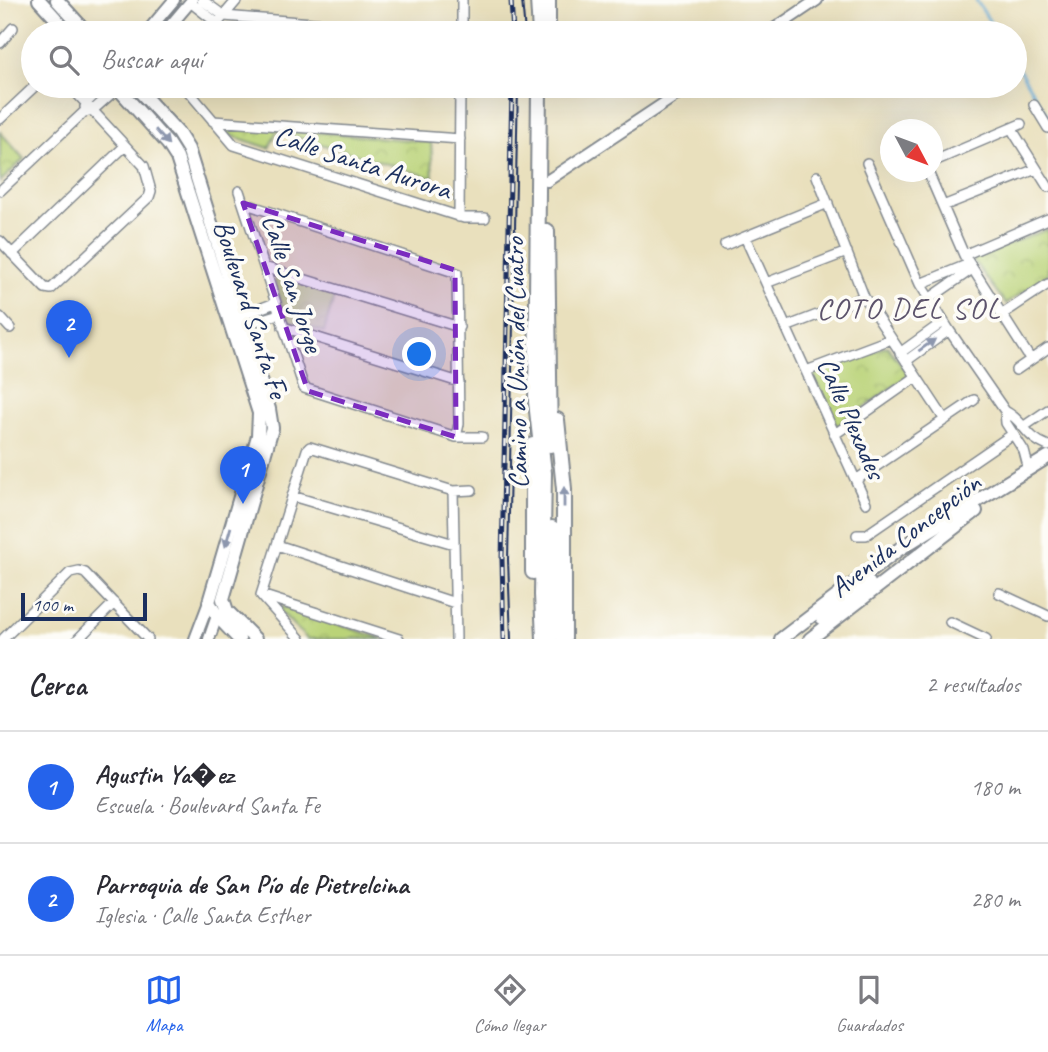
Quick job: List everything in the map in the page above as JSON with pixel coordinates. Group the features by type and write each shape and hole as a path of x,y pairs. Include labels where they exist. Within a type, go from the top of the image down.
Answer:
{"main road":[{"path":"39,0 58,21"},
{"path":"57,0 76,21"},
{"path":"538,0 539,21"},
{"path":"548,0 548,21"},
{"name":"Boulevard Santa Fe","path":"129,98 169,144 177,158 269,410 272,428 223,599 227,611 255,639"},
{"name":"Boulevard Santa Fe","path":"147,98 178,133 188,149 260,421 258,436 209,602"},
{"name":"Camino a Unión del Cuatro","path":"539,98 536,402 544,473 544,639"},
{"name":"Camino a Unión del Cuatro","path":"548,98 547,366 554,639"},
{"path":"547,366 559,432 564,489 564,639"},
{"path":"535,639 532,551 536,402"},
{"name":"Avenida Concepción","path":"810,639 1048,457"},
{"name":"Avenida Concepción","path":"781,639 898,550 1029,471"},
{"name":"Avenida Concepción","path":"794,639 985,498"},
{"path":"209,602 217,616 239,639"}],"street":[{"path":"156,21 174,0"},
{"path":"202,0 221,20"},
{"path":"221,20 237,0"},
{"path":"462,0 462,21"},
{"path":"786,21 817,0"},
{"path":"174,21 191,1 221,20 238,21"},
{"path":"1,41 13,28"},
{"path":"0,118 22,98"},
{"path":"0,242 48,290 149,197 151,191 144,166 79,98"},
{"path":"88,109 96,98"},
{"path":"0,191 102,98"},
{"path":"194,98 213,121 460,138"},
{"path":"459,217 460,98"},
{"path":"547,181 672,98"},
{"path":"1034,104 1048,128"},
{"name":"Calle Santa Aurora","path":"213,121 234,145 459,217 485,218"},
{"path":"943,158 1016,126 1048,187"},
{"path":"12,254 125,146"},
{"path":"867,163 920,284 946,326 1005,411 1015,417 1035,441 1048,446"},
{"path":"943,206 1037,169"},
{"path":"817,176 864,297 945,420"},
{"path":"932,182 968,263 1031,360"},
{"name":"Calle San Jorge","path":"239,191 304,388 456,437"},
{"path":"243,203 457,273 459,424 456,437 482,437"},
{"path":"725,245 828,203"},
{"path":"920,284 968,263 1048,219"},
{"name":"Calle Plexades","path":"745,237 866,503"},
{"path":"766,283 847,252"},
{"path":"929,299 968,263"},
{"path":"264,267 459,327"},
{"path":"1001,314 1048,284"},
{"path":"786,327 864,297"},
{"path":"236,323 275,303"},
{"path":"236,323 279,314"},
{"path":"0,317 10,328"},
{"path":"903,357 946,326"},
{"path":"283,327 459,382"},
{"path":"806,371 891,339"},
{"path":"1016,370 1048,348"},
{"path":"835,434 916,377"},
{"path":"856,480 974,400"},
{"path":"1023,427 1048,410"},
{"path":"1005,411 1006,423 1024,451 1029,471"},
{"path":"857,535 866,535 1013,434"},
{"path":"261,595 310,447 453,491 472,490"},
{"path":"453,491 456,639"},
{"path":"292,496 454,544"},
{"path":"277,545 455,603"},
{"path":"3,639 74,571 85,573 148,639"},
{"path":"999,593 1048,616"},
{"path":"261,595 300,639"},
{"path":"261,595 399,639"},
{"path":"195,639 209,602"},
{"path":"78,639 114,603"},
{"path":"209,639 217,616"},
{"path":"950,622 986,639"}],"highlighted area":[{"path":"243,203 455,270 456,437 308,391"}],"green space":[{"path":"227,124 431,142 433,178 277,131 269,148 232,136 224,129"},
{"path":"0,132 24,159 0,182"},
{"path":"1048,229 1048,275 1006,304 971,258"},
{"path":"278,275 335,294 324,332 286,320 274,280"},
{"path":"887,346 909,375 837,427 813,375"},
{"path":"281,606 384,639 307,639 281,612"}],"waterway":[{"path":"976,0 989,21"},
{"path":"1027,83 1048,117"}],"tram line":[{"path":"522,0 524,21"},
{"path":"511,639 508,560 518,98"}],"railway":[{"path":"511,0 512,21"},
{"path":"504,639 502,560 512,98"}],"place":[{"name":"Parroquia de San Pío de Pietrelcina","path":"69,358"},
{"name":"Agustin Ya�ez","path":"243,504"}],"district":[{"name":"COTO DEL SOL","path":"909,308"}]}
